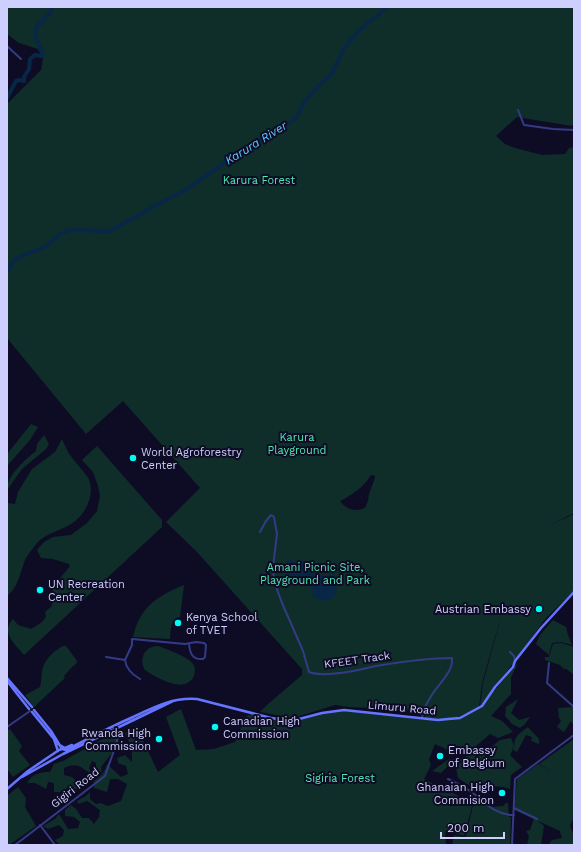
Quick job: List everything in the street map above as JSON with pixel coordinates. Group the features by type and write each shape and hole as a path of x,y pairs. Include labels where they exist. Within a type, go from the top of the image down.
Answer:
{"main road":[{"name":"Limuru Road","path":"21,778 106,732 117,724 160,704 190,698 262,716 290,721 322,713 344,710 438,720 460,718 486,702 495,687 513,668 515,662 541,628 574,592"},
{"path":"7,678 31,710"},
{"path":"7,681 51,731 57,745 58,754 60,756"},
{"name":"Limuru Road","path":"7,789 31,769 63,749 116,729 176,700"},
{"path":"57,745 65,748 84,741"},
{"path":"57,745 63,749 64,754"}],"street":[{"path":"7,46 20,59"},
{"path":"518,110 524,125 574,130"},
{"name":"KFEET Track","path":"260,532 266,521 272,515 277,534 273,567 274,581 303,651 309,672 320,674 336,673 419,660 452,658 451,668 430,696 422,718"},
{"path":"140,679 133,675 125,664 125,660 132,644 132,639 189,644 202,642 206,645 206,651 203,659 198,659 191,654 189,644"},
{"path":"510,652 514,656 515,662"},
{"path":"106,657 125,660"},
{"path":"549,663 547,682 574,707"},
{"path":"7,727 31,710"},
{"name":"Gigiri Road","path":"15,845 105,776 118,742 116,729 117,724"},
{"path":"111,727 116,729"},
{"path":"512,845 514,787 516,777 574,735"},
{"path":"448,779 469,790 491,808 501,813 514,815"},
{"path":"514,808 537,819"},
{"path":"40,825 55,845"}],"green space":[{"name":"Karura Forest","path":"7,7 574,7 574,122 572,126 517,117 496,136 505,144 542,155 565,154 569,148 574,147 574,513 548,526 574,514 574,591 547,617 480,706 518,663 511,677 511,694 491,716 502,721 513,732 498,738 490,734 469,752 459,755 435,744 429,759 431,765 424,779 473,803 464,836 446,830 446,845 60,845 55,840 63,836 64,830 59,825 48,829 43,826 55,819 59,814 68,829 78,828 80,822 74,817 65,816 65,810 71,805 76,809 82,818 89,818 94,824 99,817 100,810 87,801 78,804 77,801 90,792 90,799 96,804 101,803 108,806 121,801 127,784 118,779 110,779 107,792 94,788 94,781 102,774 107,764 121,777 128,774 126,766 118,763 117,758 125,755 132,762 132,748 125,733 136,726 158,772 180,755 166,717 181,709 196,750 214,749 235,742 242,725 231,722 232,718 244,720 247,716 254,713 292,721 323,712 344,710 426,718 420,710 335,705 293,718 260,712 302,675 302,669 197,552 166,522 200,488 123,401 86,434 7,338 7,104 41,70 43,59 38,49 19,43 7,34","holes":["371,475 375,476 365,508 358,510 351,509 340,501 357,490","504,606 483,683 479,707 482,683"]},
{"path":"31,424 38,427 30,440 7,466 7,454"},
{"path":"44,435 49,444 46,449 22,469 7,490 10,479 14,473 22,463 36,451 37,444"},
{"path":"62,439 68,452 90,482 91,489 88,503 81,515 71,524 49,534 37,543 26,558 14,588 7,596 7,503 15,504 18,492 32,469 55,452"},
{"path":"97,446 162,520 162,527 24,655 8,634 9,624 13,619 18,625 31,629 42,622 46,617 45,612 52,606 53,587 70,566 69,564 53,559 41,558 37,550 44,542 53,537 71,535 87,523 97,511 100,496 98,486 93,472 82,460"},
{"path":"184,585 180,617 173,622 170,639 133,637 140,618 145,610 158,598"},
{"path":"553,620 566,627 572,645 561,642 552,643 549,655 536,644 540,635"},
{"path":"561,643 574,647 574,675 560,665 545,660 545,657 549,657 553,644"},
{"path":"63,646 66,646 77,661 76,664 64,676 65,678 34,707 25,695 40,687 42,670 46,660"},
{"path":"158,646 191,661 195,670 194,676 190,682 178,685 156,677 145,670 142,662 144,654 150,648"},
{"path":"518,699 511,713 519,720 530,717 520,728 512,724 505,716 506,707"},
{"path":"574,707 574,726 571,721 564,732 557,727 561,721 559,718 558,708"},
{"path":"528,727 539,739 539,744 531,741 532,737 526,735 517,752 513,750 516,738"},
{"path":"10,729 22,746 19,751 30,765 13,777 7,769 7,731"},
{"path":"119,730 121,736 115,749 101,767 102,772 96,771 96,763 92,761 89,768 92,775 76,765 64,768 64,775 72,777 77,782 76,791 67,788 60,792 54,792 54,783 48,782 46,789 35,783 27,783 34,776 40,773 50,772 54,764 63,761"},
{"path":"511,738 514,746 510,755 522,767 511,775 510,789 494,787 479,792 458,778 456,767 450,764 441,773 432,771 449,759 463,759 478,747 484,753 500,740"},
{"path":"574,739 574,816 570,826 574,836 574,845 549,844 552,840 562,838 560,831 538,821 544,826 541,845 527,845 529,836 526,831 530,830 534,819 514,810 517,779 538,764 555,773 539,764"},
{"path":"18,787 26,798 25,807 36,826 7,845 7,796"},
{"path":"486,797 490,802 488,803 490,807 503,806 508,803 509,817 511,817 510,845 452,845 454,835 464,837 467,836 474,801 477,798"}],"water":[{"path":"291,560 293,562 303,562 304,565 307,566 306,569 308,571 312,569 316,570 315,575 326,576 334,573 337,589 336,593 331,599 323,601 313,597 312,587 308,578 290,577 287,570 287,561"}],"waterway":[{"path":"7,98 16,81 24,81 24,77 29,69 30,59 35,55 43,55 35,35 38,24 42,23 45,17 50,14 52,7"},
{"name":"Karura River","path":"7,273 13,262 21,256 45,247 60,234 70,230 110,231 184,191 237,154 286,125 297,117 303,104 318,86 332,73 344,48 359,31 387,7"}],"place":[{"name":"World Agroforestry Center","path":"133,458"},
{"name":"UN Recreation Center","path":"40,590"},
{"name":"Austrian Embassy","path":"539,609"},
{"name":"Kenya School of TVET","path":"178,623"},
{"name":"Canadian High Commission","path":"215,727"},
{"name":"Rwanda High Commission","path":"159,739"},
{"name":"Embassy of Belgium","path":"440,756"},
{"name":"Ghanaian High Commision","path":"502,793"}],"park label":[{"name":"Karura Playground","path":"297,443"},
{"name":"Amani Picnic Site, Playground and Park","path":"315,573"},
{"name":"Sigiria Forest","path":"340,778"}]}
